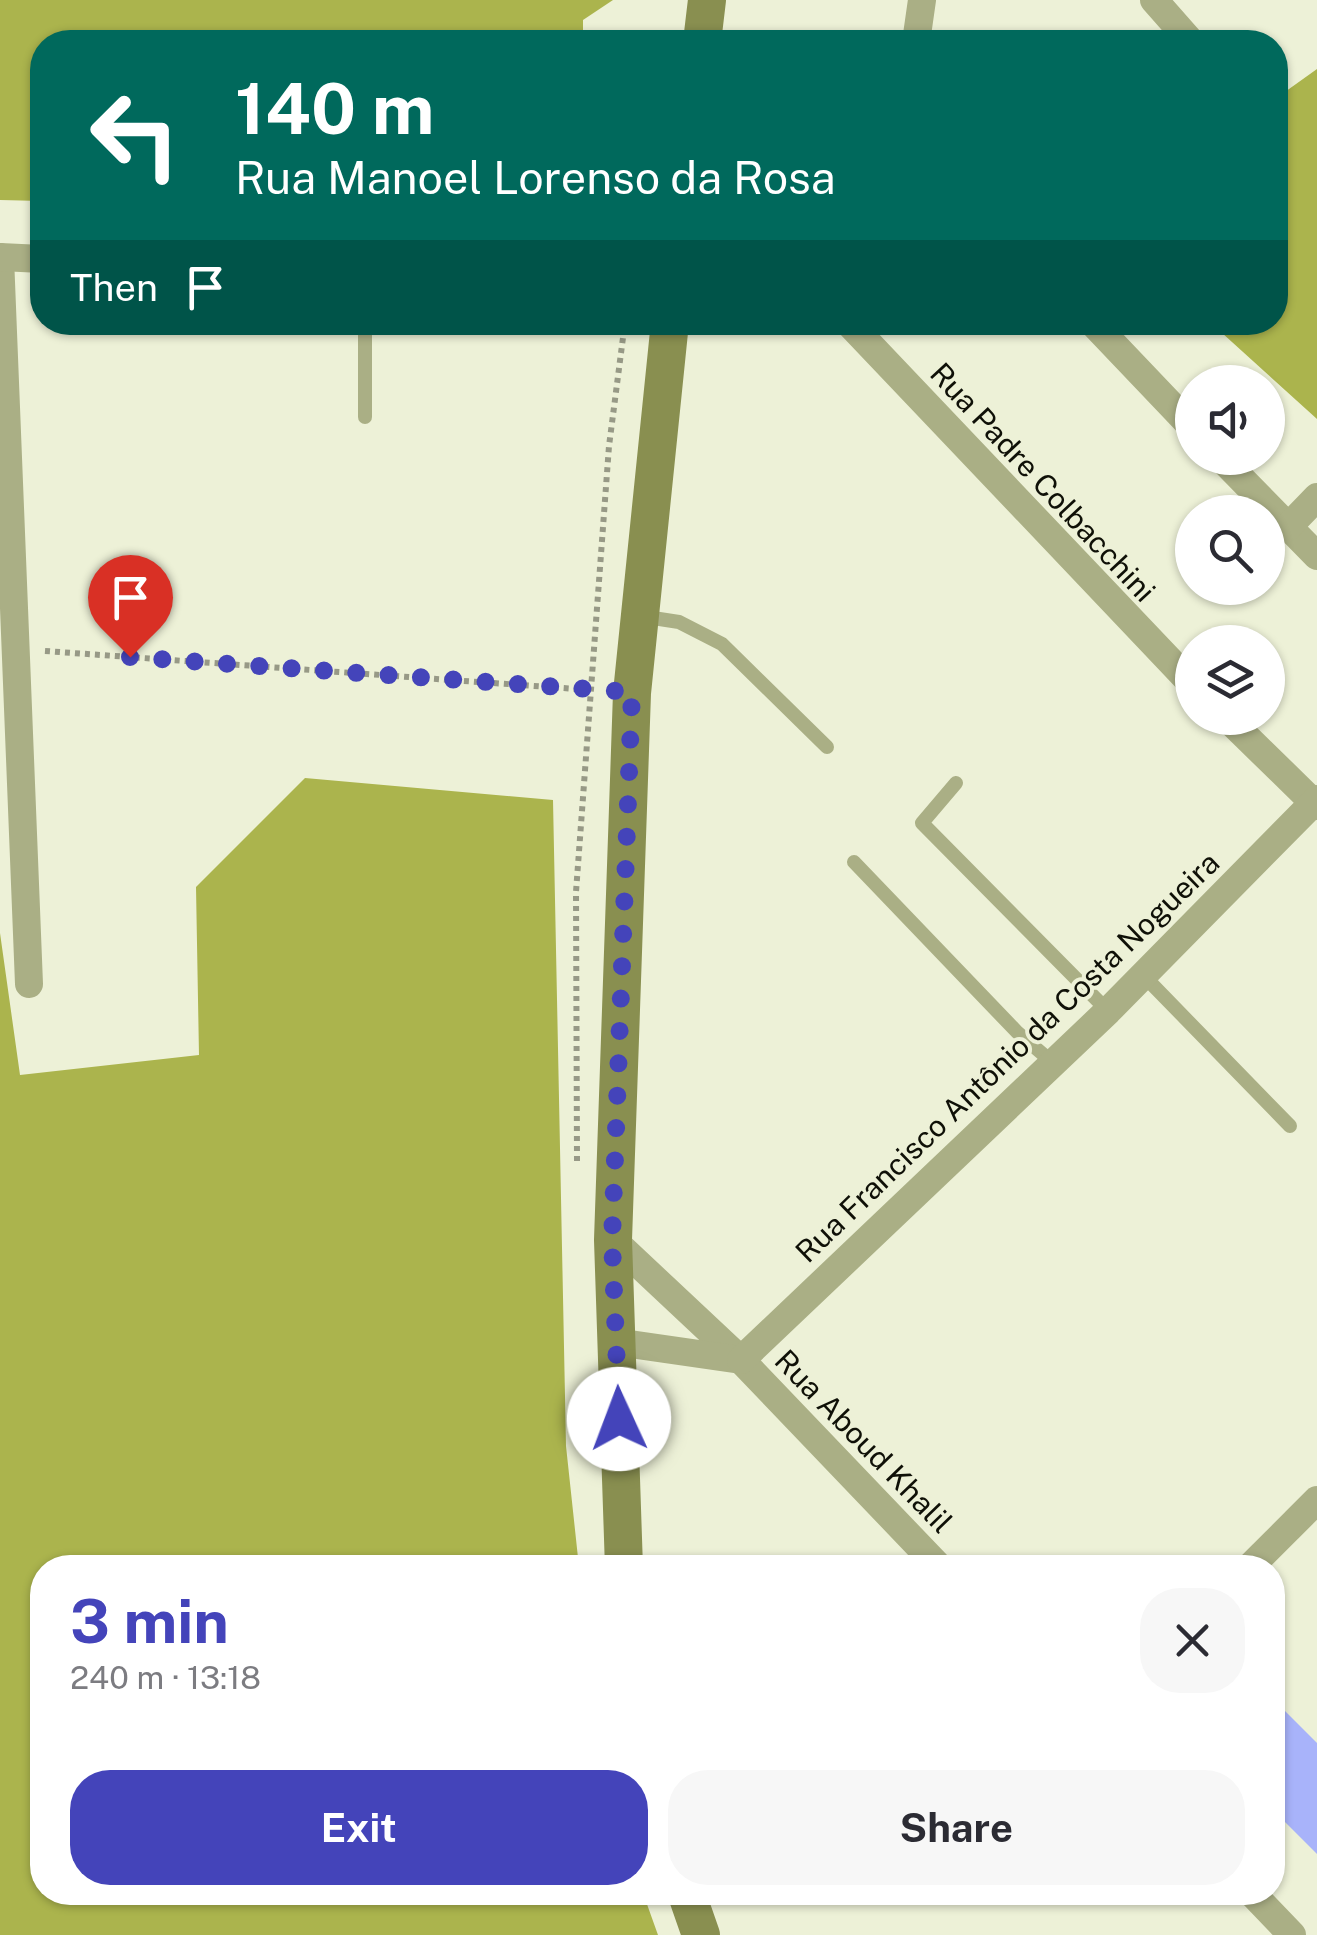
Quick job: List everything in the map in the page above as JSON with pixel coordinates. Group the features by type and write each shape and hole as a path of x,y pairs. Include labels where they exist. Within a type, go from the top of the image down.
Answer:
{"main road":[{"path":"703,30 707,0"},
{"path":"624,1555 612,1240 632,692 669,335"},
{"path":"691,1905 701,1935"}],"street":[{"path":"918,30 922,0"},
{"path":"1154,0 1180,30"},
{"path":"29,984 0,257 30,258"},
{"name":"Rua Padre Colbacchini","path":"860,335 1175,666"},
{"path":"1104,335 1175,410"},
{"path":"1238,475 1317,556"},
{"path":"1288,527 1317,498"},
{"path":"1245,735 1316,803"},
{"name":"Rua Francisco Antônio da Costa Nogueira","path":"741,1360 1108,1011 1316,803"},
{"name":"Rua Aboud Khalil","path":"612,1240 741,1360 928,1555"},
{"name":"Rua Aboud Khalil","path":"616,1342 741,1360"},
{"path":"1262,1555 1317,1500"},
{"path":"1264,1905 1292,1935"}],"lane":[{"path":"365,335 365,416"},
{"path":"639,616 704,631 827,747"},
{"path":"956,784 922,823 1108,1011"},
{"path":"854,862 1017,1032 1052,1062"},
{"path":"1143,975 1290,1126"}],"path":[{"path":"14,649 632,692"}],"green space":[{"path":"0,0 613,0 583,20 583,30 30,30 30,201 0,200"},
{"path":"1317,69 1317,419 1285,390 1285,365 1257,365 1224,335 1288,335 1288,90"},
{"path":"305,778 553,800 566,1446 578,1555 30,1555 30,1905 647,1905 658,1935 0,1935 0,933 20,1075 199,1055 196,887"}],"building":[{"path":"1285,1711 1317,1743 1317,1854 1285,1822"}],"route":[{"path":"130,657 632,692 612,1240 619,1419"}]}
